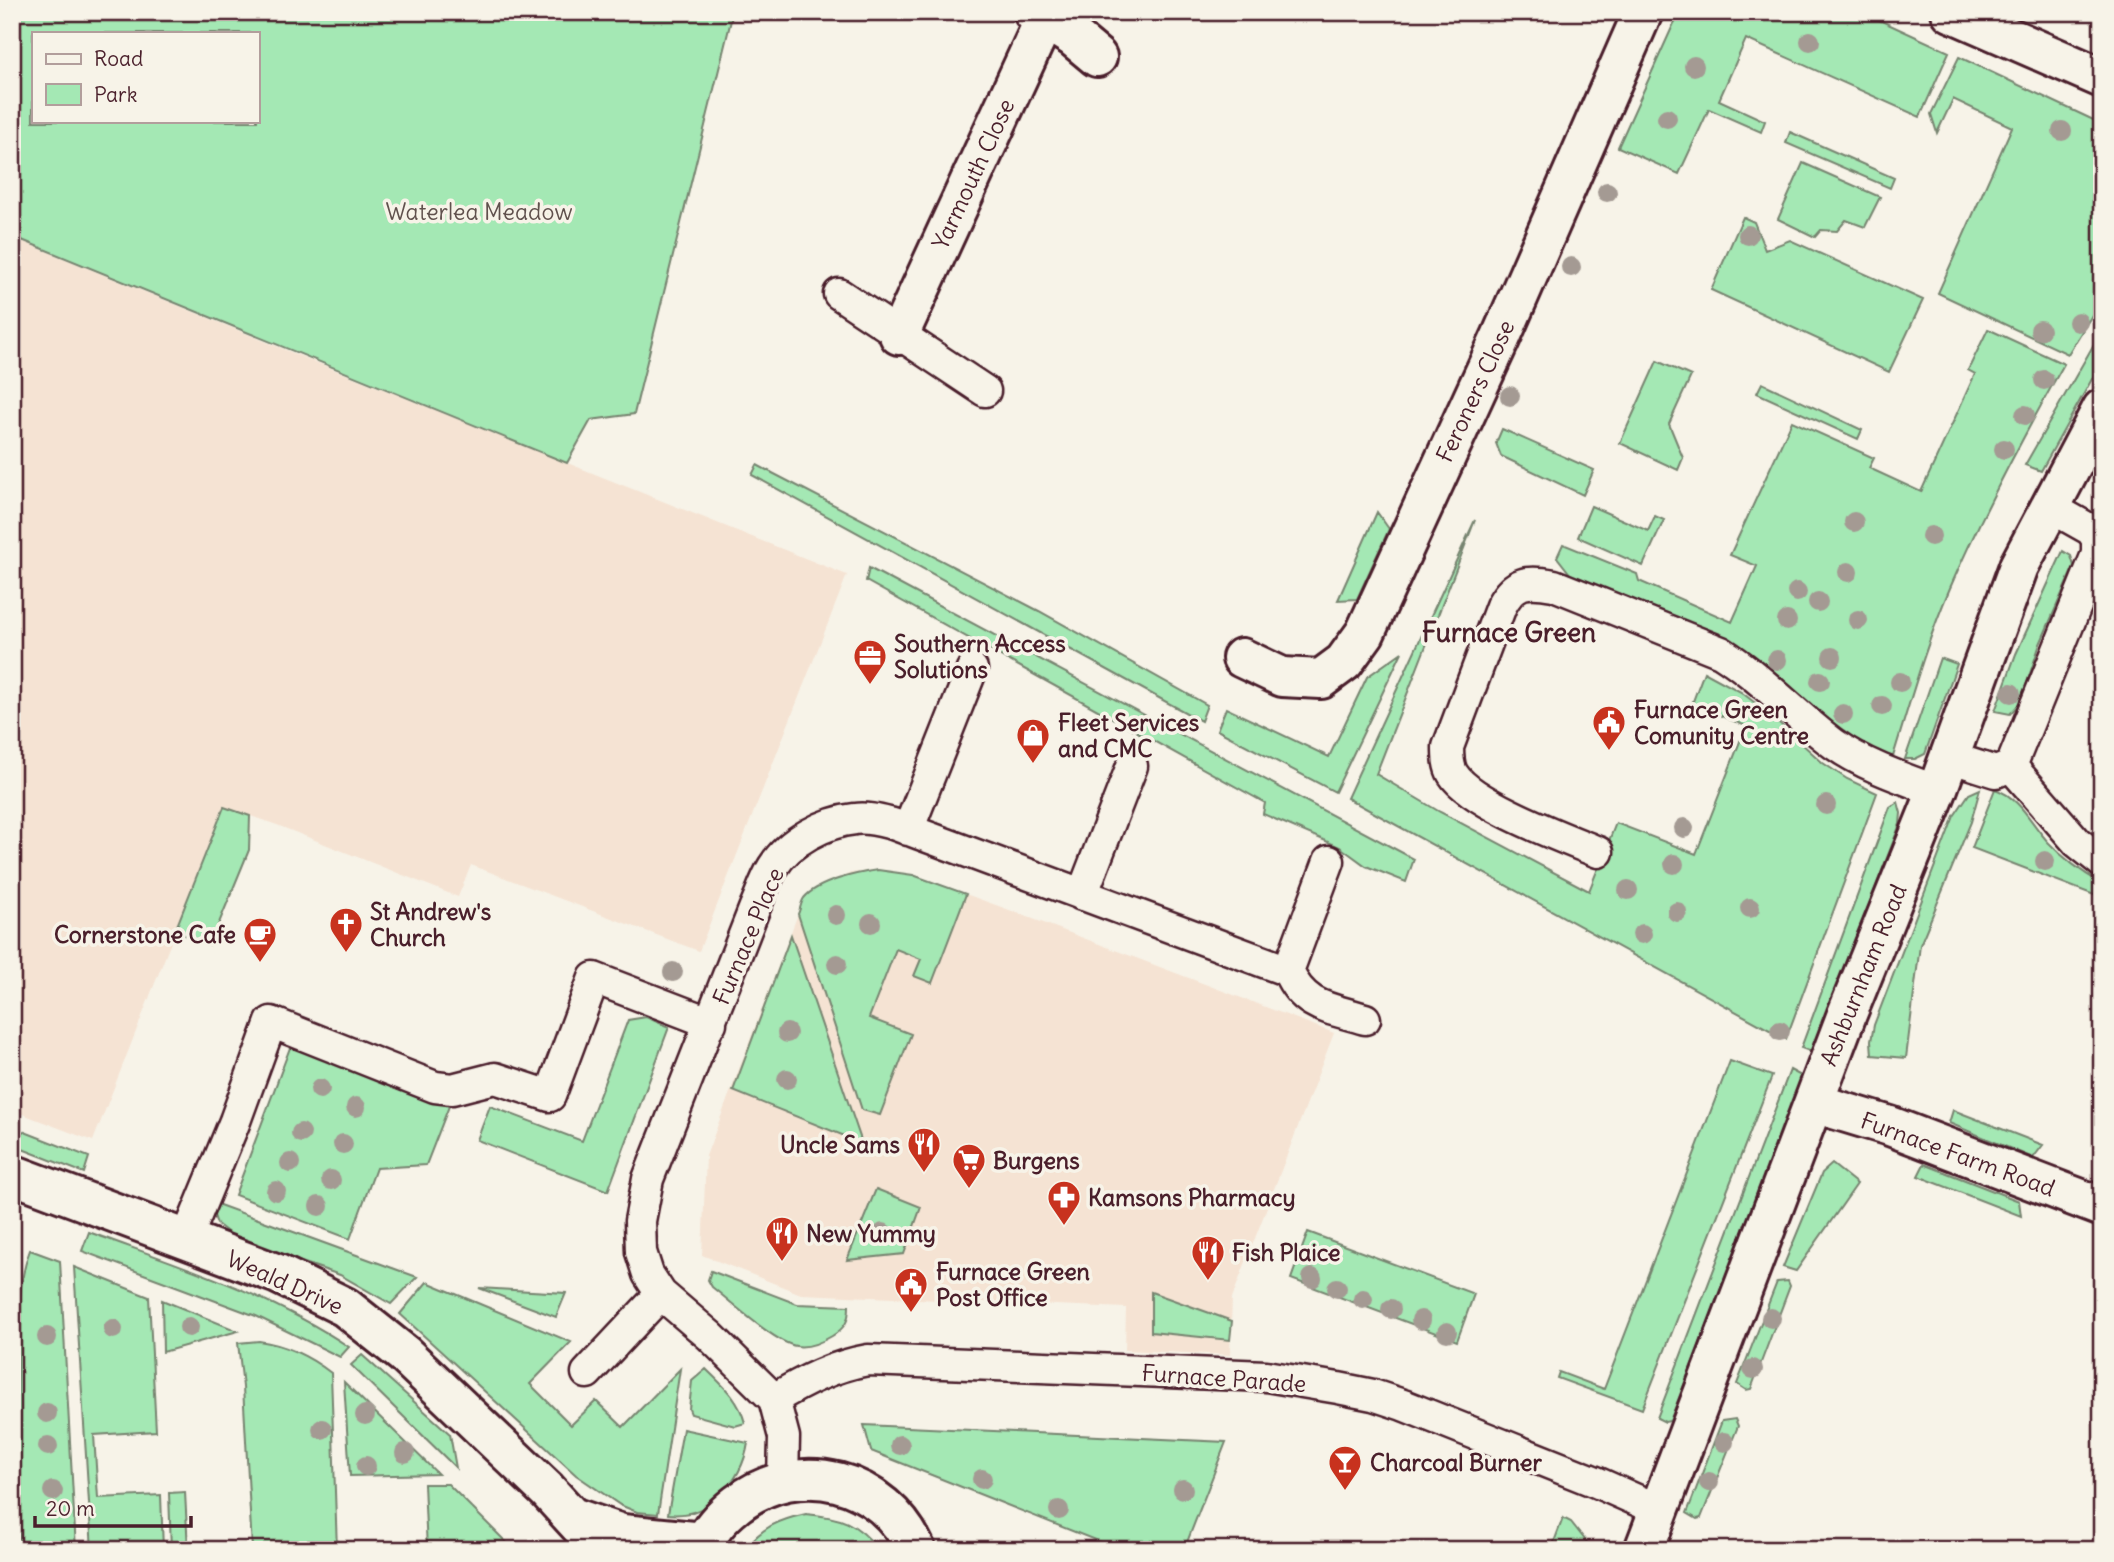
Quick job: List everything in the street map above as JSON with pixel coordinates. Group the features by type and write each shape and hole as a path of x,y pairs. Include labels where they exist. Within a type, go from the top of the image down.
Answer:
{"street":[{"name":"Feroners Close","path":"1242,658 1282,677 1321,680 1344,663 1365,633 1501,337 1643,12"},
{"path":"1951,12 2102,78"},
{"path":"1042,14 1097,57"},
{"name":"Yarmouth Close","path":"899,335 1042,14"},
{"name":"Ashburnham Road","path":"1644,1550 1847,1014 1943,774 2019,566 2102,409"},
{"name":"Furnace Farm Road","path":"1814,1103 1890,1126 2102,1207"},
{"name":"Weald Drive","path":"12,1174 278,1273 345,1307 404,1354 575,1518 602,1550"},
{"path":"703,1546 724,1514 751,1493 783,1480 818,1478 853,1486 884,1504 908,1531 916,1550"},
{"name":"Weald Drive","path":"575,1518 622,1534 703,1546"}],"lane":[{"path":"839,294 985,391"},
{"path":"1598,852 1520,819 1491,803 1453,774 1448,760 1448,747 1508,592 1522,583 1554,585 1721,652 1741,664 1784,704 1836,745 1859,759 1943,774 1996,772 2011,766 2097,555 2097,539 2091,530 2050,507"},
{"path":"908,830 972,669"},
{"path":"1082,895 1132,766"},
{"path":"2011,766 2077,842 2102,862"},
{"name":"Furnace Place","path":"774,1399 710,1336 661,1294 648,1274 642,1252 640,1221 648,1179 765,882 774,865 785,853 817,830 855,819 873,819 1288,971"},
{"path":"1329,861 1288,971 1295,987 1310,1002 1365,1019"},
{"path":"186,1240 271,1022 435,1087 452,1089 495,1078 550,1096 594,978 711,1024"},
{"path":"587,1373 661,1294"},
{"name":"Furnace Parade","path":"774,1399 811,1378 848,1363 868,1360 1266,1376 1338,1388 1393,1401 1659,1510"},
{"path":"774,1399 784,1437 783,1480"}],"shaded area":[{"path":"12,237 847,575 699,951 471,865 458,897 277,825 224,807 93,1141 12,1110"},
{"path":"878,870 913,875 1334,1033 1232,1298 1230,1355 1125,1350 1126,1308 801,1294 702,1255 706,1156 804,898 822,886 851,873"}],"green space":[{"name":"Waterlea Meadow","path":"12,12 733,12 634,414 591,420 567,463 12,236"},
{"path":"1679,12 1862,12 1949,52 1920,117 1746,39 1719,100 1765,121 1761,132 1709,109 1679,174 1618,147"},
{"path":"1959,57 2102,124 2102,299 2068,354 1938,293 2012,127 1953,99 1937,133 1931,114"},
{"path":"1790,132 1894,178 1890,188 1786,143"},
{"path":"1803,163 1880,197 1865,227 1846,220 1837,231 1821,230 1815,237 1778,219"},
{"path":"1743,217 1754,222 1765,250 1790,240 1923,300 1889,372 1711,290"},
{"path":"1988,329 2064,364 2004,474 1950,588 1926,651 1892,760 1848,737 1719,635 1571,575 1557,557 1563,544 1637,574 1639,581 1732,622 1757,566 1730,555 1792,421 1874,458 1869,468 1921,492 1975,374 1968,370"},
{"path":"2102,330 2102,361 2041,471 2025,465"},
{"path":"1657,361 1691,376 1669,424 1683,458 1678,470 1620,443"},
{"path":"1762,383 1862,430 1858,439 1757,393"},
{"path":"1502,429 1594,470 1583,495 1501,456 1496,443"},
{"path":"757,465 1039,611 1207,705 1201,721 752,475"},
{"path":"1591,506 1648,531 1655,516 1664,520 1643,566 1578,537"},
{"path":"1377,512 1389,529 1357,599 1338,600"},
{"path":"1475,520 1376,774 1440,812 1589,891 1616,823 1696,854 1746,726 1692,704 1704,672 1741,692 1823,763 1847,779 1877,793 1786,1039 1347,798"},
{"path":"2063,551 2071,556 2074,566 2040,644 2020,703 2010,714 1995,711 2016,654"},
{"path":"869,568 1414,859 1406,882 1366,866 1340,847 1263,814 1265,803 866,581"},
{"path":"1402,652 1335,792 1217,730 1226,708 1329,757 1367,677"},
{"path":"1940,658 1957,664 1925,754 1915,759 1905,759"},
{"path":"1980,789 1971,822 1920,945 1906,1058 1872,1055 1874,1025 1954,816 1969,794"},
{"path":"1995,789 2019,805 2061,855 2102,884 2102,898 1972,848"},
{"path":"1898,802 1900,824 1812,1052 1801,1048 1890,807"},
{"path":"224,807 250,816 249,850 210,945 175,931"},
{"path":"878,870 913,875 966,894 932,983 914,976 921,959 896,949 869,1018 911,1034 880,1115 862,1110 798,914 804,898 828,882"},
{"path":"791,935 862,1143 733,1091"},
{"path":"646,1017 669,1027 608,1191 477,1140 490,1106 582,1141 628,1020"},
{"path":"291,1045 449,1106 426,1165 376,1168 350,1239 235,1195"},
{"path":"1730,1061 1772,1076 1642,1409 1557,1378 1559,1372 1604,1389"},
{"path":"1790,1070 1803,1077 1670,1421 1665,1422 1657,1418"},
{"path":"1953,1110 2043,1145 2033,1158 1949,1123"},
{"path":"12,1127 89,1157 84,1173 12,1145"},
{"path":"1832,1164 1857,1184 1796,1271 1783,1267 1822,1173"},
{"path":"1924,1164 2019,1201 2021,1216 1918,1176"},
{"path":"876,1189 921,1207 904,1254 847,1260"},
{"path":"214,1203 417,1277 391,1304 340,1275 239,1241 217,1224 213,1213"},
{"path":"89,1232 255,1296 319,1328 349,1347 340,1357 256,1316 82,1251"},
{"path":"1308,1232 1474,1294 1457,1341 1291,1279"},
{"path":"30,1250 60,1261 76,1550 20,1550 20,1293"},
{"path":"74,1267 149,1297 156,1431 94,1435 98,1498 161,1495 163,1550 92,1550"},
{"path":"711,1271 797,1304 849,1306 847,1320 836,1333 819,1342 801,1346 787,1343 765,1330 712,1287 708,1280"},
{"path":"1788,1281 1790,1286 1751,1389 1746,1390 1737,1384 1777,1282"},
{"path":"427,1282 571,1342 530,1384 571,1425 596,1401 623,1427 680,1369 658,1514 637,1512 620,1505 576,1475 400,1314"},
{"path":"479,1288 566,1293 556,1317"},
{"path":"1151,1292 1232,1321 1230,1340 1151,1332"},
{"path":"162,1300 238,1331 163,1352"},
{"path":"259,1341 297,1352 331,1373 337,1550 252,1549 238,1343"},
{"path":"362,1355 450,1434 456,1468 351,1365"},
{"path":"706,1369 735,1400 745,1423 735,1426 691,1414 689,1409 692,1381"},
{"path":"344,1382 438,1474 350,1476"},
{"path":"1735,1419 1738,1426 1701,1518 1697,1519 1687,1513 1722,1421"},
{"path":"864,1425 1226,1442 1184,1550 1120,1550 871,1451"},
{"path":"683,1429 748,1443 739,1471 721,1495 697,1510 668,1514"},
{"path":"424,1484 448,1484 514,1550 427,1550"},
{"path":"185,1492 188,1550 171,1550 169,1493"},
{"path":"806,1514 847,1523 863,1533 879,1550 744,1550 771,1526"},
{"path":"1563,1518 1571,1522 1593,1550 1551,1550"}],"place":[{"name":"Southern Access Solutions","path":"870,686"},
{"name":"Furnace Green Comunity Centre","path":"1609,752"},
{"name":"Fleet Services and CMC","path":"1033,765"},
{"name":"St Andrew's Church","path":"346,954"},
{"name":"Cornerstone Cafe","path":"260,964"},
{"name":"Uncle Sams","path":"924,1174"},
{"name":"Burgens","path":"969,1190"},
{"name":"Kamsons Pharmacy","path":"1064,1227"},
{"name":"New Yummy","path":"782,1263"},
{"name":"Fish Plaice","path":"1208,1282"},
{"name":"Furnace Green Post Office","path":"911,1314"},
{"name":"Charcoal Burner","path":"1345,1492"}],"district":[{"name":"Furnace Green","path":"1509,632"}]}
